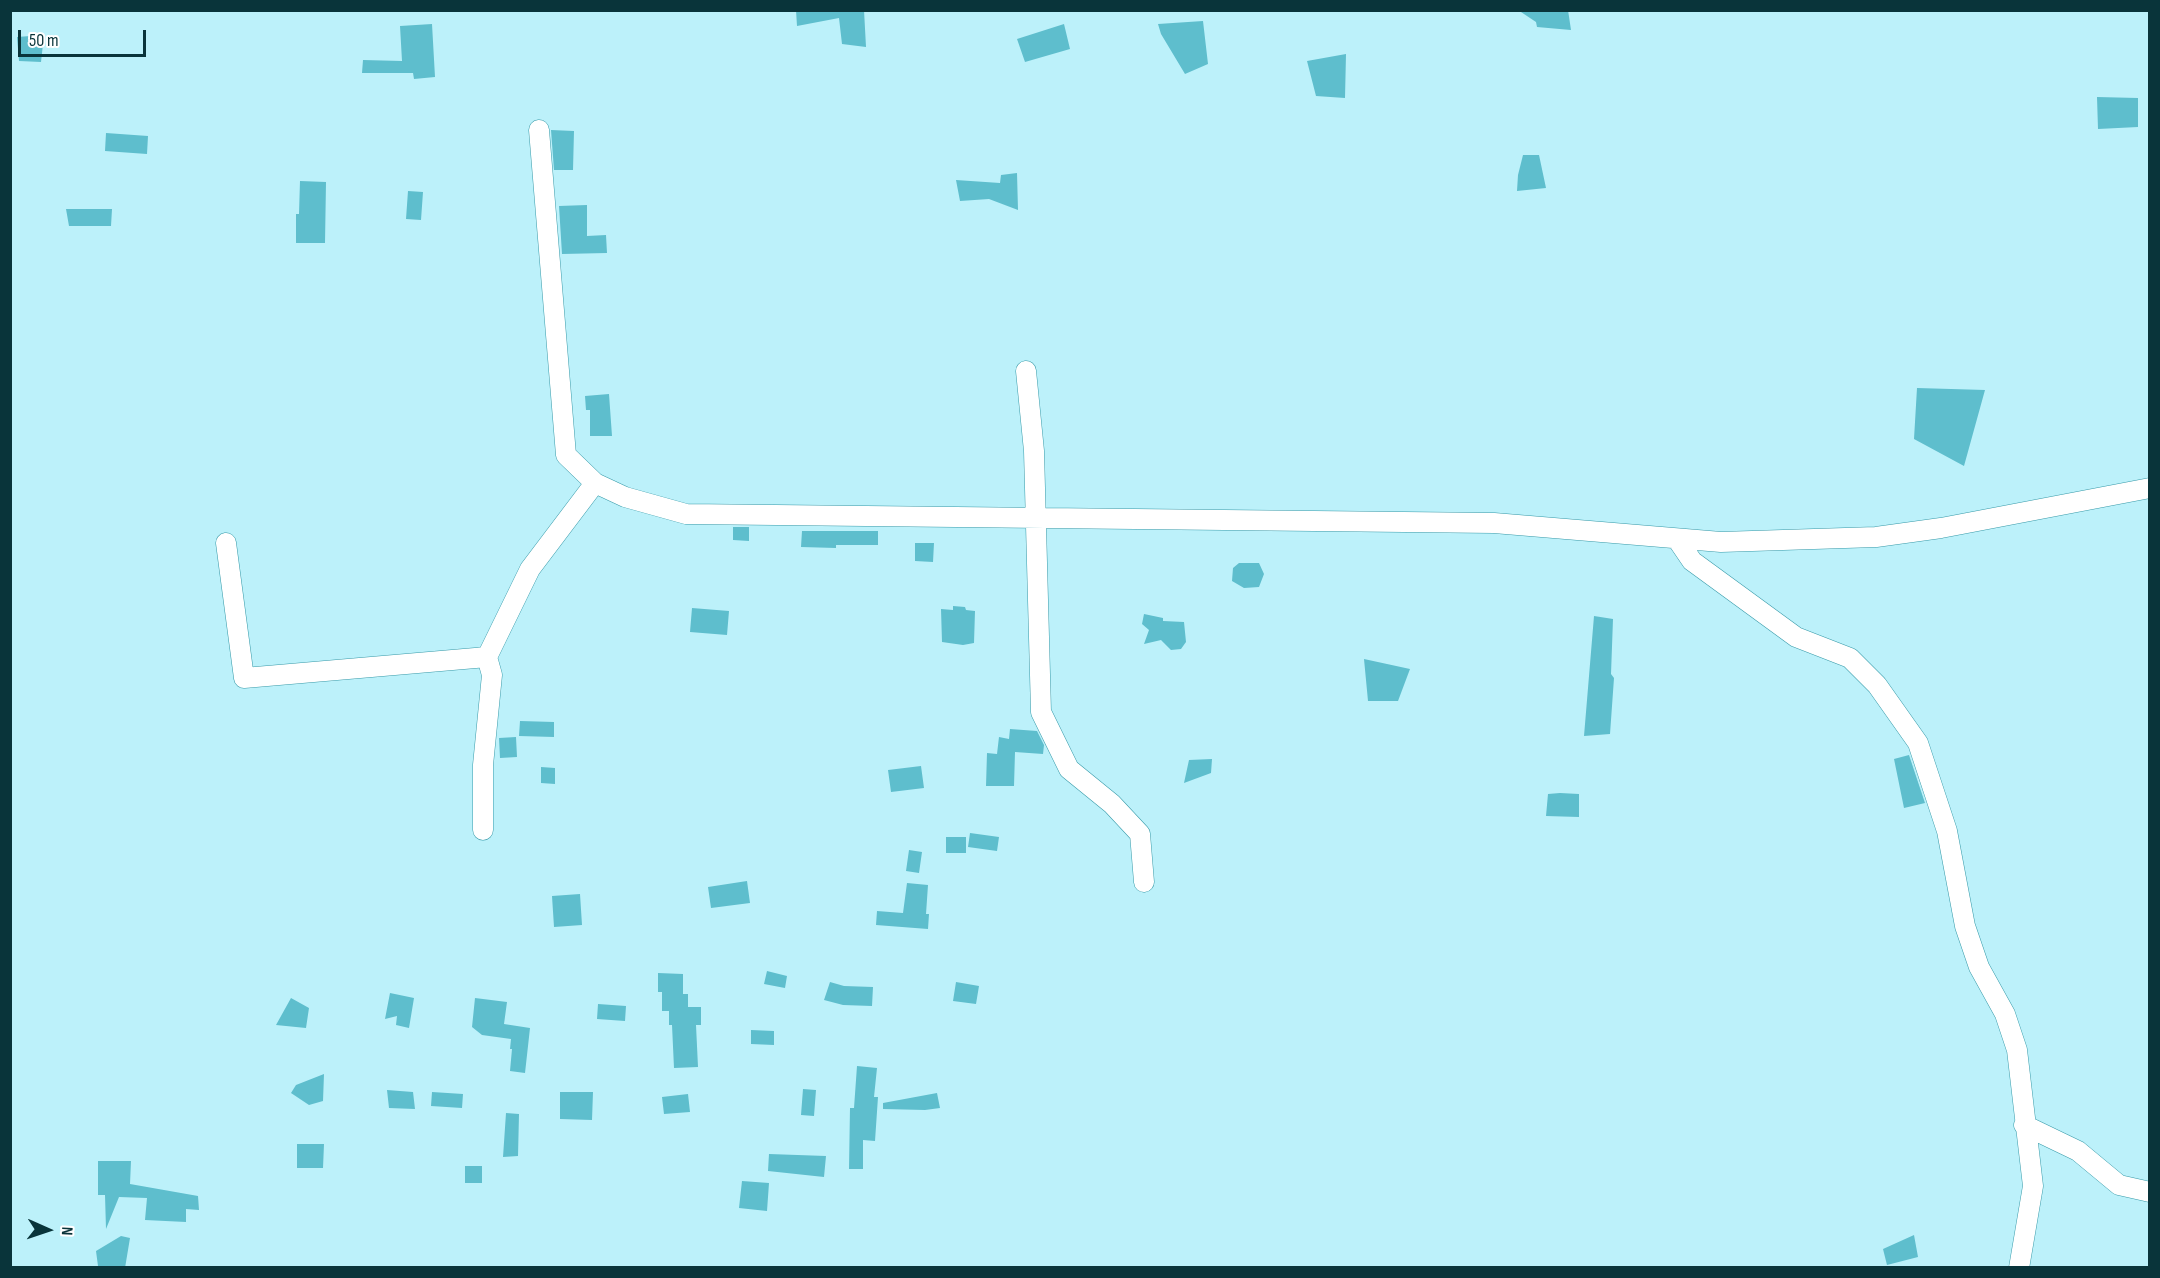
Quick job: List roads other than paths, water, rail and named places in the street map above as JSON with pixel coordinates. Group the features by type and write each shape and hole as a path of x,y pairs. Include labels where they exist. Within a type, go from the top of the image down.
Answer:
{"street":[{"path":"539,130 566,455 595,483 625,497 686,514 1494,523 1721,543 1876,537 1941,528 2150,488"},
{"path":"1026,371 1034,451 1041,712 1069,768 1112,804 1140,834 1144,882"},
{"path":"483,830 483,765 492,675 488,657 530,569 595,483"},
{"path":"1677,539 1692,561 1796,637 1850,658 1877,685 1918,743 1947,831 1965,926 1979,966 2006,1014 2017,1050 2024,1125 2033,1186 2019,1268"},
{"path":"226,543 244,678 488,657"},
{"path":"2024,1125 2078,1151 2119,1185 2150,1192"}]}
